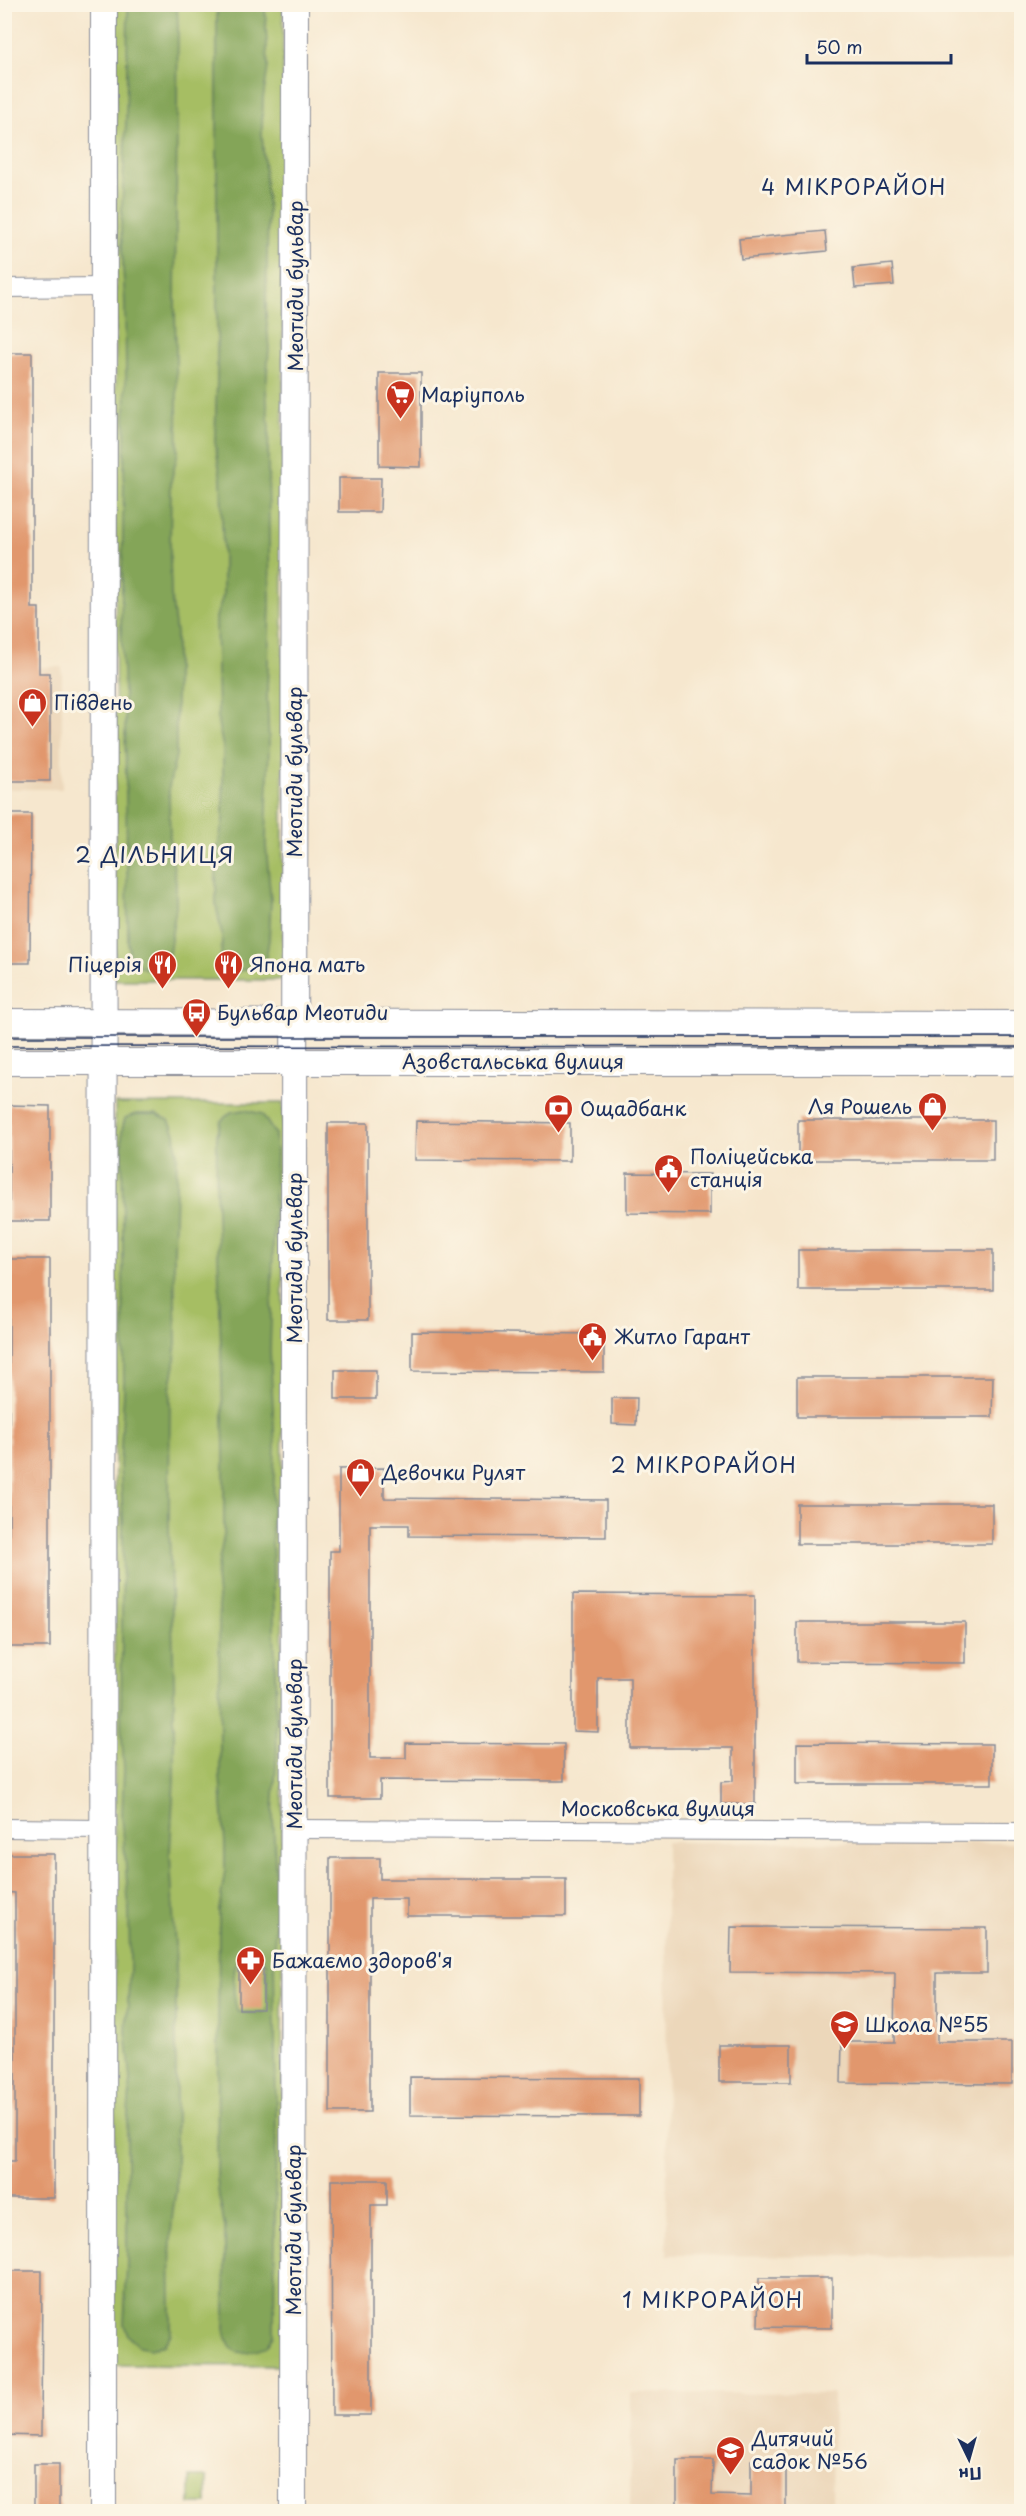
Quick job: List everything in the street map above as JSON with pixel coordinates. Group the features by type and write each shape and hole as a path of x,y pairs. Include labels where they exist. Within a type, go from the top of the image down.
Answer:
{"street":[{"path":"103,2511 104,4"},
{"name":"Меотиди бульвар","path":"293,2511 295,4"},
{"path":"4,288 104,287"},
{"name":"Азовстальська вулиця","path":"4,1022 1022,1024"},
{"name":"Азовстальська вулиця","path":"4,1062 1022,1062"},
{"path":"4,1828 103,1828"},
{"name":"Московська вулиця","path":"294,1829 1022,1832"}],"shaded area":[{"name":"Південь","path":"4,667 62,667 62,789 5,789"},
{"name":"Школа №55","path":"666,1842 1021,1843 1021,2257 667,2255"},
{"name":"Дитячий садок №56","path":"631,2393 833,2394 832,2511 630,2512"}],"green space":[{"path":"116,5 283,5 283,980 115,980"},
{"path":"128,5 177,5 178,25 175,306 178,452 171,481 170,555 171,594 176,633 176,755 169,787 170,847 176,881 176,907 166,962 146,969 136,965 130,957 128,943 125,718 121,627 126,375 121,229"},
{"path":"217,5 265,5 268,67 263,99 262,134 268,211 266,313 269,348 266,389 269,428 270,605 266,845 271,901 266,958 261,966 235,972 225,968 221,961 222,935 216,905 216,857 223,819 223,747 218,723 216,617 223,596 221,480 215,442"},
{"path":"115,1103 283,1103 282,2366 114,2365"},
{"path":"244,1110 262,1114 275,1134 276,1151 270,1351 275,1446 272,1531 277,1751 273,1813 277,1906 274,1946 276,2110 274,2335 267,2346 244,2352 234,2350 230,2346 225,2329 225,2227 217,2178 219,1910 225,1870 225,1844 220,1776 219,1610 216,1576 224,1535 224,1452 216,1183 217,1135 221,1121 231,1112","holes":["256,1958 266,1963 268,2007 264,2013 240,2012 237,2010 234,1998 236,1963 239,1959"]},
{"path":"136,1114 156,1114 169,1120 175,1133 177,1156 174,1255 176,1340 175,1365 170,1389 169,1524 174,1682 174,1780 170,1853 176,1965 176,2191 171,2244 171,2334 164,2345 151,2348 139,2346 128,2336 124,2324 127,2264 127,2124 131,2079 126,2032 130,1967 129,1913 122,1815 124,1769 121,1725 123,1519 120,1465 124,1391 122,1130 125,1118"},
{"path":"190,2477 207,2477 207,2504 190,2504"}],"building":[{"path":"825,231 827,251 741,259 739,239"},
{"path":"892,264 894,285 855,288 853,268"},
{"path":"4,353 32,353 32,608 39,608 39,673 50,673 50,781 5,781"},
{"path":"379,373 421,373 421,467 379,466"},
{"path":"339,478 381,478 380,512 339,512"},
{"path":"4,814 31,814 30,963 4,963"},
{"path":"9,1105 50,1106 50,1221 9,1221"},
{"path":"798,1120 993,1120 993,1160 798,1160"},
{"path":"416,1121 570,1123 570,1161 415,1160"},
{"path":"328,1123 368,1123 368,1320 328,1320"},
{"path":"627,1173 710,1174 710,1214 627,1213"},
{"path":"798,1250 993,1250 993,1290 798,1290"},
{"path":"4,1259 50,1259 50,1647 4,1647 4,1606 9,1606 9,1300 4,1300"},
{"path":"412,1332 604,1334 604,1372 412,1371"},
{"path":"335,1370 376,1370 376,1399 335,1399"},
{"path":"797,1377 993,1377 992,1417 797,1417"},
{"path":"612,1398 637,1398 636,1425 612,1424"},
{"path":"384,1468 384,1498 606,1500 606,1537 409,1536 409,1525 370,1525 370,1758 406,1758 406,1743 564,1744 564,1781 380,1780 380,1798 330,1798 330,1551 339,1551 339,1469"},
{"path":"797,1504 992,1504 992,1544 797,1544"},
{"path":"573,1594 755,1595 755,1804 721,1804 721,1782 733,1781 733,1748 630,1748 630,1678 598,1678 598,1732 573,1731"},
{"path":"797,1622 965,1622 965,1663 797,1662"},
{"path":"797,1743 992,1744 992,1784 797,1784"},
{"path":"4,1854 54,1854 54,2198 5,2198 5,2161 15,2161 15,1893 4,1892"},
{"path":"330,1858 380,1858 380,1879 566,1879 566,1916 407,1916 407,1899 370,1899 370,2112 330,2112"},
{"path":"731,1927 987,1928 987,1973 937,1973 937,2042 1012,2042 1012,2084 841,2083 842,2042 894,2042 895,1973 730,1972"},
{"path":"239,1963 263,1963 263,2009 239,2009"},
{"path":"719,2045 791,2045 791,2082 719,2082"},
{"path":"410,2077 639,2078 639,2116 410,2115"},
{"path":"331,2180 387,2180 387,2205 371,2205 371,2415 332,2415"},
{"path":"4,2271 42,2271 41,2436 4,2435"},
{"path":"759,2278 832,2278 832,2328 758,2327"},
{"path":"677,2460 713,2460 712,2495 751,2496 751,2460 786,2460 786,2511 677,2511"},
{"path":"34,2464 59,2464 59,2511 34,2511"}],"tram line":[{"path":"4,1037 1022,1037"},
{"path":"4,1046 1022,1047"}],"place":[{"name":"Маріуполь","path":"400,420"},
{"name":"Південь","path":"33,728"},
{"name":"Піцерія","path":"163,990"},
{"name":"Япона мать","path":"229,990"},
{"name":"Бульвар Меотиди","path":"196,1038"},
{"name":"Ля Рошель","path":"933,1132"},
{"name":"Ощадбанк","path":"559,1134"},
{"name":"Поліцейська станція","path":"669,1194"},
{"name":"Житло Гарант","path":"593,1362"},
{"name":"Девочки Рулят","path":"361,1498"},
{"name":"Бажаємо здоров'я","path":"251,1986"},
{"name":"Школа №55","path":"844,2050"},
{"name":"Дитячий садок №56","path":"731,2476"}],"district":[{"name":"4 МІКРОРАЙОН","path":"854,186"},
{"name":"2 ДІЛЬНИЦЯ","path":"155,853"},
{"name":"2 МІКРОРАЙОН","path":"704,1464"},
{"name":"1 МІКРОРАЙОН","path":"713,2299"}]}
